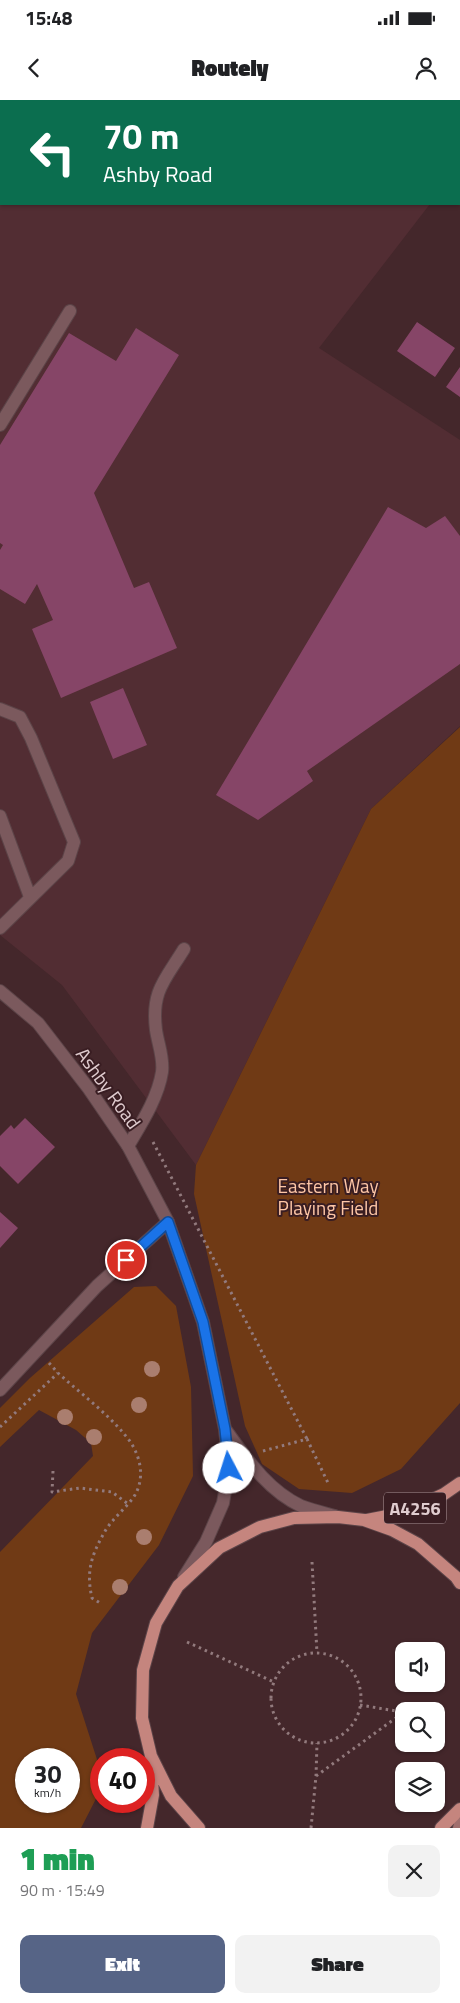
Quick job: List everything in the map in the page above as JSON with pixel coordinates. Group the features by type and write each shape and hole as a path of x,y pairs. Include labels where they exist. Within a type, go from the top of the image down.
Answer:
{"main road":[{"name":"A4256","path":"364,1520 403,1513 444,1494 460,1483"},
{"path":"149,1748 142,1718 143,1670 156,1623 178,1586 219,1548 260,1526 294,1518 338,1517 364,1520 392,1530 418,1544 456,1577 460,1583"},
{"path":"155,1764 171,1796 199,1828"},
{"path":"441,1828 460,1809"},
{"path":"147,1828 150,1813"},
{"path":"459,1828 460,1824"}],"street":[{"path":"0,425 70,311"},
{"path":"0,709 20,718 31,738 74,842 68,861 0,928"},
{"path":"0,816 30,897"},
{"path":"128,1146 142,1122 158,1087 162,1071 162,1056 156,1030 155,1001 158,990 184,949"},
{"name":"Ashby Road","path":"0,991 38,1023 89,1089 128,1146 168,1222 203,1322 225,1429 229,1468 224,1504 206,1542 178,1586"},
{"path":"0,1390 97,1286 168,1222"},
{"name":"Ashby Road","path":"225,1429 254,1468 276,1491 302,1506 338,1517"}],"path":[{"path":"142,1122 307,1439 329,1485"},
{"path":"37,1350 58,1373 126,1436 139,1458 141,1478 134,1496 105,1532 90,1563 88,1583 92,1598 100,1603"},
{"path":"0,1427 58,1373"},
{"path":"245,1456 307,1439"},
{"path":"53,1472 52,1492 80,1488 112,1492 128,1504"},
{"path":"312,1562 317,1653"},
{"path":"187,1642 274,1682"},
{"path":"317,1653 336,1657 348,1666 357,1679 361,1693 360,1706 354,1722 344,1734 331,1740 317,1743 302,1741 290,1734 279,1724 273,1711 271,1697 274,1682 281,1669 293,1659 317,1653"},
{"path":"360,1706 395,1711"},
{"path":"316,1776 395,1718"},
{"path":"311,1828 317,1743"}],"shaded area":[{"path":"0,205 429,205 319,348 460,440 460,726 371,809 196,1165 62,985 0,935"}],"green space":[{"name":"Eastern Way Playing Field","path":"460,727 460,1403 401,1469 352,1493 299,1489 262,1464 245,1426 194,1194 196,1165 371,809"},
{"path":"156,1286 176,1306 191,1387 193,1476 159,1545 92,1633 76,1694 93,1748 90,1748 90,1810 81,1828 0,1828 0,1552 93,1456 91,1443 76,1430 39,1410 0,1447 0,1408 30,1378 134,1287"}],"building":[{"path":"417,322 455,348 435,377 397,351"},
{"path":"136,328 179,355 94,493 134,588 149,582 177,648 61,698 32,629 53,620 37,584 25,604 0,589 0,550 3,545 0,543 0,445 69,333 116,361"},
{"path":"460,367 460,397 446,387"},
{"path":"388,507 426,528 445,516 460,536 460,664 307,771 313,781 258,820 216,795"},
{"path":"123,688 147,745 113,759 90,702"},
{"path":"25,1118 55,1147 18,1184 0,1166 0,1136 11,1125 14,1129"},
{"path":"0,1212 18,1228 0,1248"}],"route":[{"path":"126,1260 168,1222 203,1322 225,1429 229,1468"}]}
